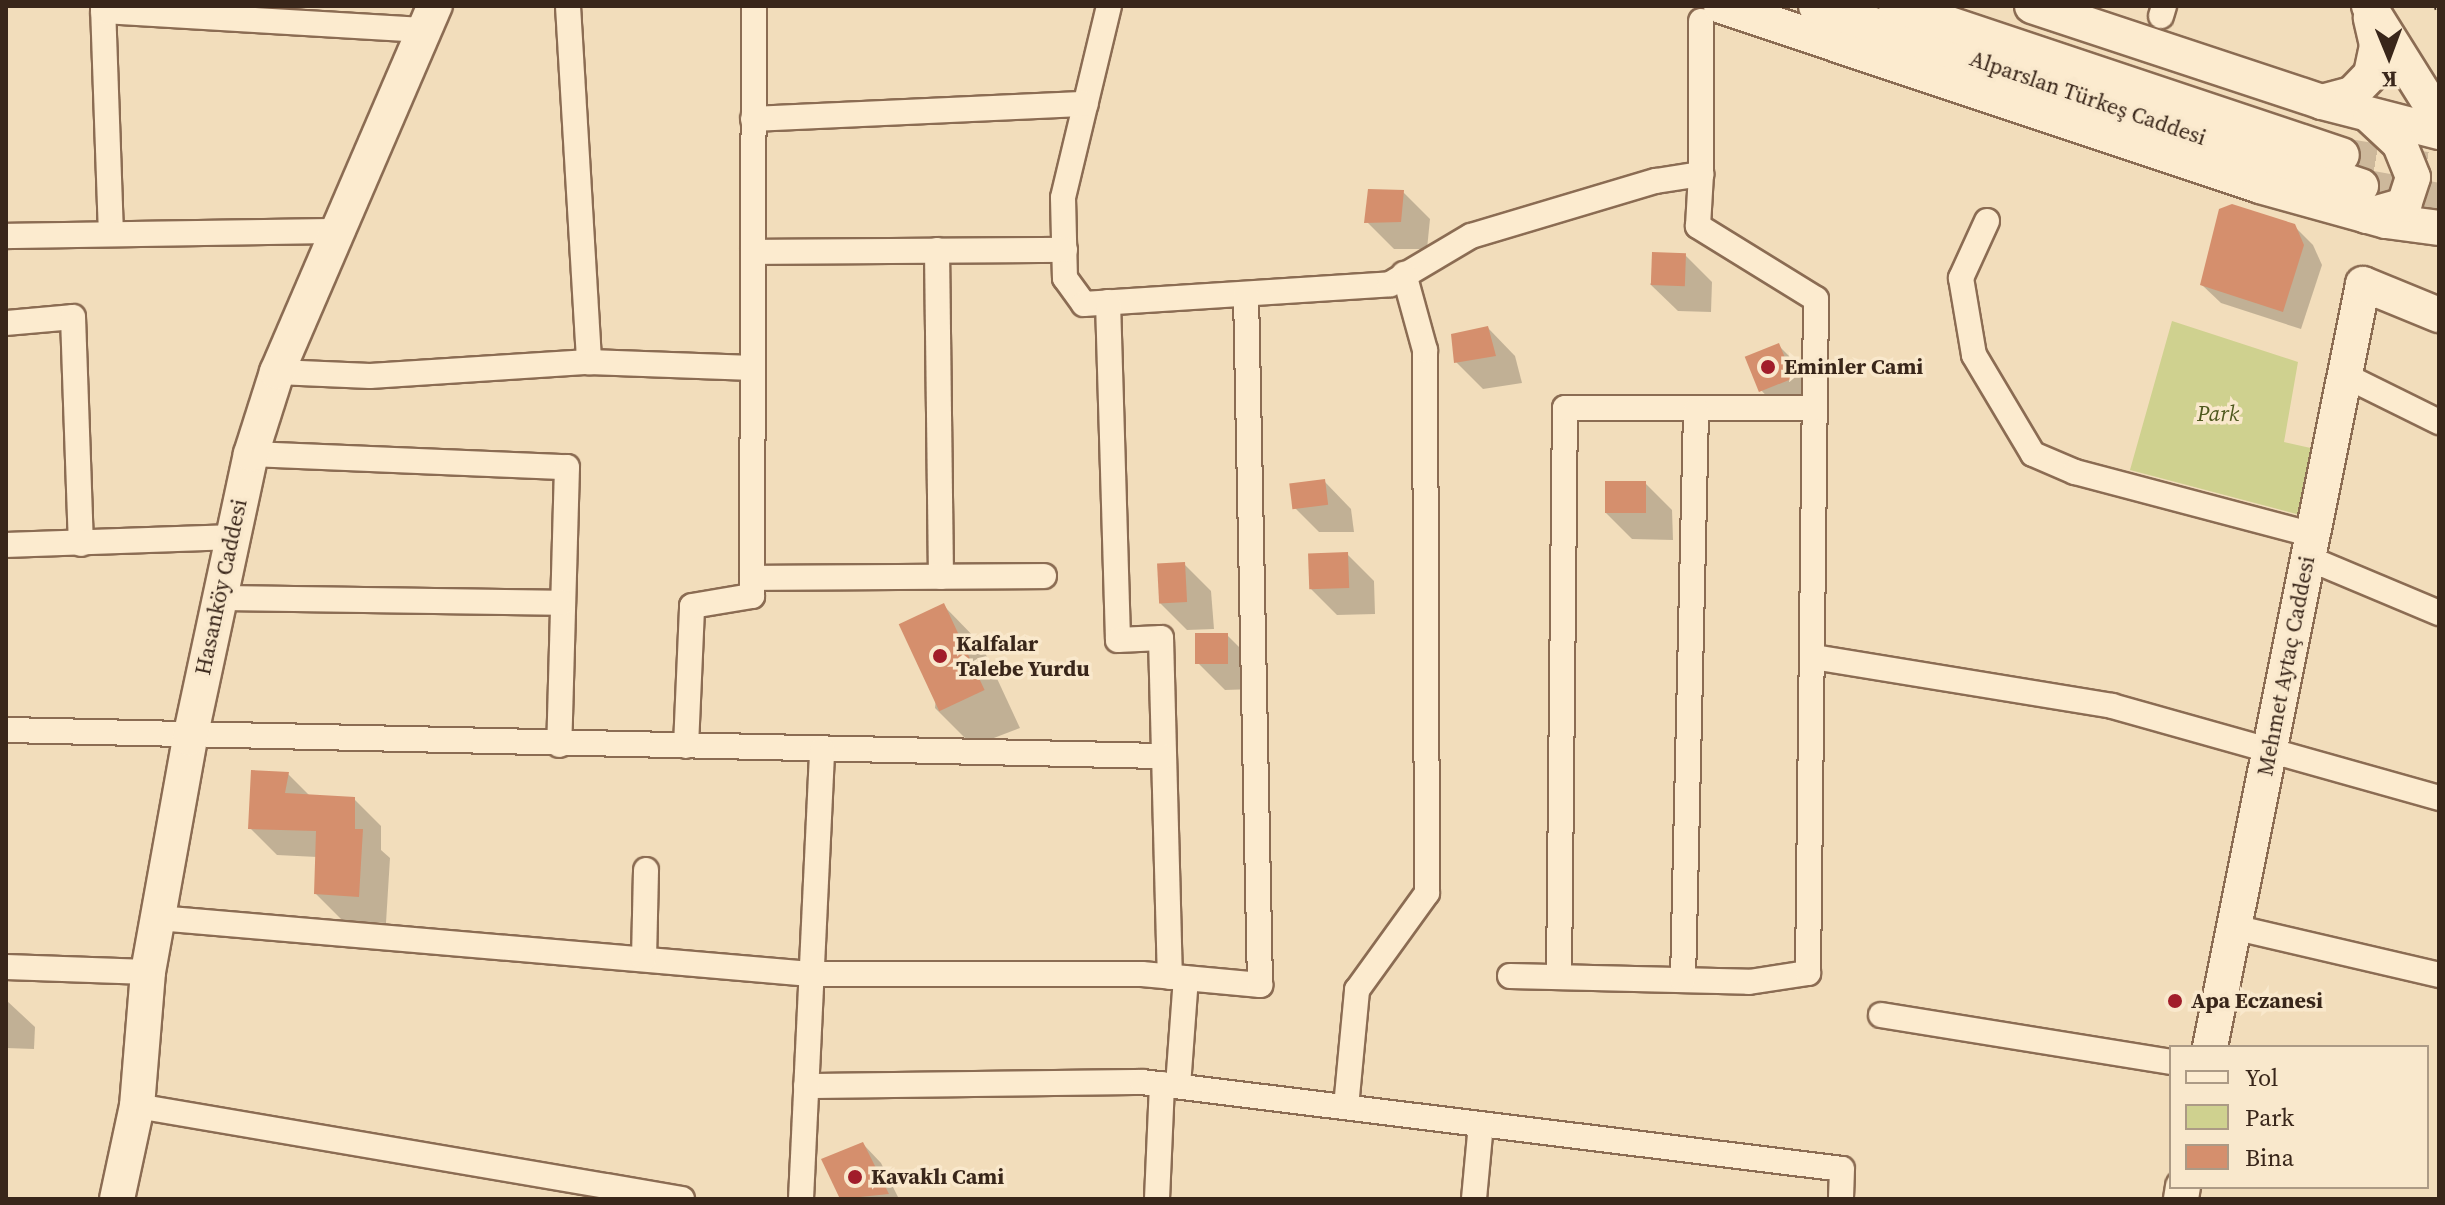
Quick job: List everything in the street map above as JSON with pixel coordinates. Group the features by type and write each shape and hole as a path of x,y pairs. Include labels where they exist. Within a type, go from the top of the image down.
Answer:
{"main road":[{"name":"Alparslan Türkeş Caddesi","path":"1816,6 2363,201"},
{"name":"Alparslan Türkeş Caddesi","path":"1896,6 2342,155"},
{"path":"2032,6 2322,102 2439,132"},
{"path":"2322,102 2352,94 2371,74 2377,45 2368,6"},
{"path":"2368,6 2439,118"},
{"path":"1711,13 2260,186 2404,205 2413,177 2400,144 2368,115"},
{"name":"Hasanköy Caddesi","path":"117,1199 137,1106 148,972 190,738 230,537 251,454 277,372 429,18"},
{"path":"2363,201 2439,228"},
{"name":"Mehmet Aytaç Caddesi","path":"2210,1045 2363,284 2439,315"}],"street":[{"path":"568,6 589,362"},
{"path":"686,746 692,606 752,596 754,6"},
{"path":"1109,6 1063,198 1065,278 1084,304 1390,284 1471,236 1656,181 1701,174"},
{"path":"111,234 103,8 429,18"},
{"path":"1510,976 1749,982 1808,973 1816,299 1698,226 1711,13"},
{"path":"753,119 1086,104"},
{"path":"1987,221 1961,278 1974,355 2033,454 2075,472 2310,546 2439,613"},
{"path":"6,236 335,231"},
{"path":"937,250 941,577"},
{"path":"753,252 1065,250"},
{"path":"1346,1107 1357,990 1427,893 1425,350 1404,274"},
{"path":"158,918 811,974 1178,978 1260,985 1246,294"},
{"path":"1108,302 1118,640 1161,638 1163,756 1178,978 1157,1199"},
{"path":"6,323 73,317 81,544"},
{"path":"277,372 370,376 589,362 753,368"},
{"path":"2346,376 2439,422"},
{"path":"1559,977 1565,408 1815,408"},
{"path":"1683,980 1696,410"},
{"path":"251,454 567,467 559,745"},
{"path":"6,545 230,537"},
{"path":"752,578 1044,576"},
{"path":"218,598 563,603"},
{"path":"1814,657 2112,706 2439,798"},
{"path":"6,730 190,738 1163,756"},
{"path":"801,1199 822,749"},
{"path":"644,959 646,870"},
{"path":"2233,927 2439,975"},
{"path":"6,967 148,972"},
{"path":"1881,1015 2169,1062"},
{"path":"806,1086 1170,1085 1842,1169 1841,1199"},
{"path":"137,1106 682,1199"},
{"path":"1474,1199 1481,1124"}],"green space":[{"name":"Park","path":"2172,321 2298,362 2284,442 2315,449 2308,517 2130,470"}],"building":[{"path":"1368,189 1404,190 1401,222 1364,223"},
{"path":"2232,204 2295,224 2304,245 2283,312 2200,285 2219,209"},
{"path":"1652,252 1686,253 1685,286 1651,285"},
{"path":"1488,326 1496,356 1454,363 1451,334"},
{"name":"Eminler Cami","path":"1779,343 1793,378 1759,392 1745,357"},
{"path":"1325,479 1328,505 1292,509 1289,483"},
{"path":"1605,481 1646,481 1646,513 1605,513"},
{"path":"1348,552 1349,588 1309,589 1308,553"},
{"path":"1185,562 1187,602 1159,603 1157,563"},
{"name":"Kalfalar Talebe Yurdu","path":"944,603 985,690 939,711 899,624"},
{"path":"1195,633 1228,633 1228,664 1195,664"},
{"path":"251,770 289,772 285,793 355,797 355,829 363,829 359,897 314,894 316,831 248,829"},
{"name":"Kavaklı Cami","path":"863,1142 889,1194 840,1199 821,1159"}],"tunnel":[{"path":"2342,155 2439,171"},
{"path":"2361,186 2439,200"}],"place":[{"name":"Eminler Cami","path":"1768,367"},
{"name":"Kalfalar Talebe Yurdu","path":"940,656"},
{"name":"Apa Eczanesi","path":"2175,1001"},
{"name":"Kavaklı Cami","path":"855,1177"}]}
